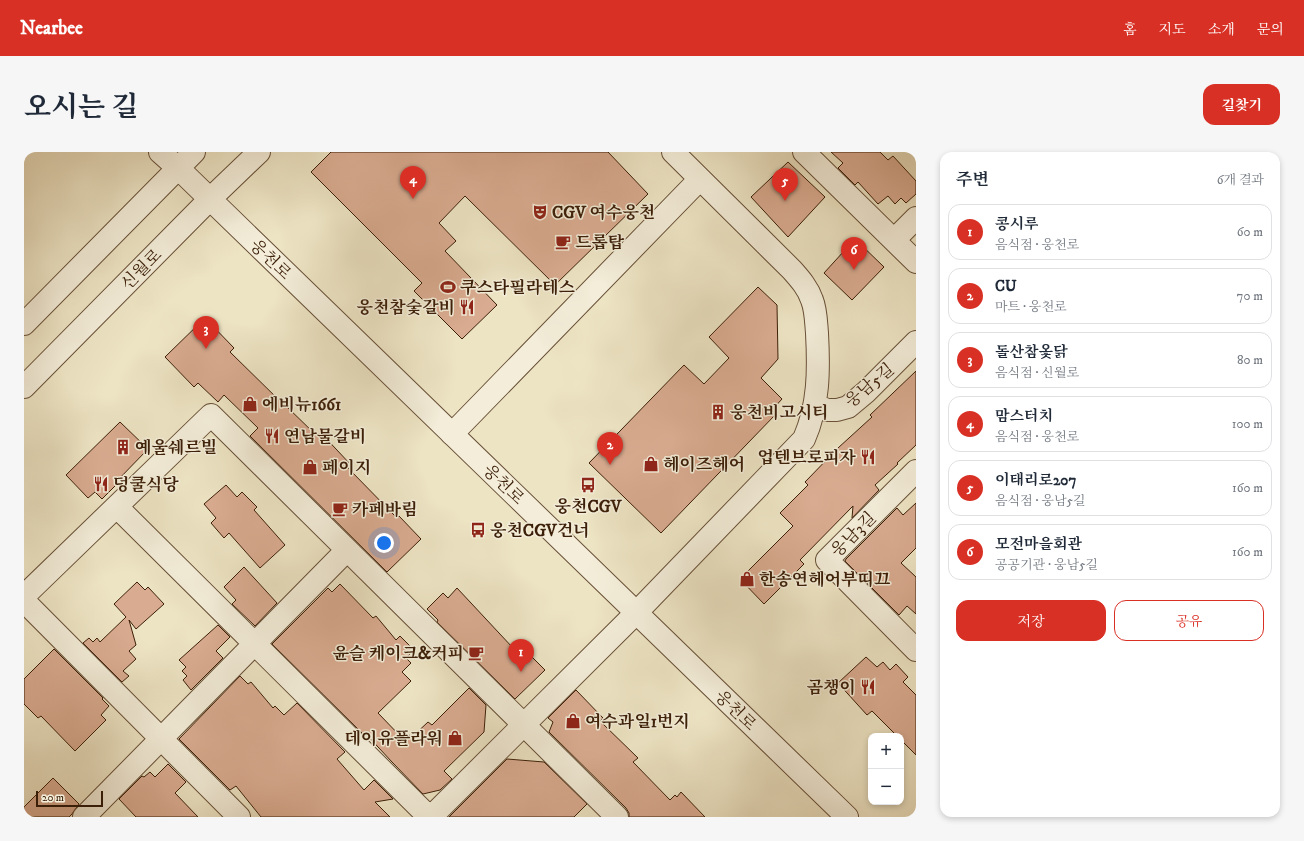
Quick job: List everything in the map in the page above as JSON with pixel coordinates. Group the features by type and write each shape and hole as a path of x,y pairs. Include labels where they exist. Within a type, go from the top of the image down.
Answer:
{"street":[{"name":"웅천로","path":"160,152 847,817"},
{"path":"24,324 194,152"},
{"name":"신월로","path":"24,387 259,152"},
{"path":"117,507 430,817 636,613 804,439 811,423 818,381 816,329 813,302 808,291 792,270 673,152"},
{"path":"804,152 916,262"},
{"path":"452,434 700,179"},
{"path":"894,240 916,218"},
{"name":"웅남5길","path":"815,405 827,410 837,410 848,406 866,392 916,342"},
{"path":"24,596 211,416 617,817"},
{"name":"웅남3길","path":"915,648 827,560 916,471"},
{"path":"84,817 347,550"},
{"path":"24,601 239,817"}],"building":[{"path":"331,152 608,152 648,194 555,285 465,196 439,223 456,241 445,251 497,305 462,339 414,291 422,283 311,172"},
{"path":"831,152 880,152 888,160 893,156 916,181 916,194 906,203 901,198 895,204 888,196 878,204 858,182 855,185 838,168 843,163"},
{"path":"788,162 825,197 788,237 751,197"},
{"path":"855,239 884,267 852,300 824,273"},
{"name":"웅천비고시티","path":"758,287 777,305 778,359 761,378 782,399 772,410 776,414 661,533 589,463 684,365 704,384 729,358 709,337"},
{"path":"205,318 234,348 230,352 317,436 321,433 351,465 348,468 397,518 399,516 421,539 387,572 250,436 258,428 224,395 218,402 198,383 194,387 165,357"},
{"path":"916,371 916,445 875,485 879,490 852,518 853,506 800,560 804,564 764,604 740,579 793,526 780,513 808,485 805,482 838,448 872,417 870,415"},
{"path":"120,422 148,449 115,483 116,485 102,499 95,492 88,498 66,475"},
{"path":"226,485 237,497 242,492 257,507 254,510 285,545 260,568 229,533 224,538 211,523 216,518 204,504"},
{"path":"916,503 916,548 901,563 916,577 916,614 907,606 899,615 845,561 897,508 903,515"},
{"path":"244,567 277,603 255,626 232,604 236,600 224,587"},
{"path":"137,582 145,590 148,587 164,604 136,629 129,620 136,645 129,651 136,659 123,671 129,676 122,682 83,643 89,638 93,642 97,638 100,642 126,617 114,604"},
{"path":"340,584 373,618 376,616 396,640 400,636 414,650 406,658 411,663 402,672 411,681 378,713 404,740 409,735 412,737 428,722 432,725 469,688 486,705 484,732 444,771 452,779 440,790 423,794 365,733 363,734 272,644 328,588 332,592"},
{"path":"457,588 513,648 518,643 545,670 515,699 437,622 438,620 427,609 443,593 448,598"},
{"path":"218,625 230,637 216,651 223,658 191,690 183,680 187,676 182,671 186,667 179,660"},
{"path":"54,649 103,698 102,699 109,706 101,715 106,720 75,751 41,716 38,718 24,704 24,679"},
{"path":"866,657 877,667 883,662 890,670 896,664 908,677 903,682 916,695 916,755 904,743 904,733 894,733 872,711 867,715 838,683"},
{"path":"240,676 248,684 251,682 273,708 275,706 284,715 297,703 345,752 337,759 364,790 374,780 393,799 375,802 390,817 261,817 236,786 230,790 179,739"},
{"path":"576,690 603,718 600,721 638,758 633,762 670,800 675,795 677,797 681,792 705,817 629,817 629,813 626,808 549,732 553,722 548,718"},
{"path":"507,759 544,762 587,804 574,817 449,817"},
{"path":"168,764 186,782 175,793 198,817 136,817 119,799 142,776 144,777 150,772 155,777"},
{"path":"53,778 79,804 72,814 69,817 24,817 24,807"}],"place":[{"name":"맘스터치","path":"413,199"},
{"name":"이태리로207","path":"785,201"},
{"name":"CGV 여수웅천","path":"540,212"},
{"name":"드롭탑","path":"563,242"},
{"name":"모전마을회관","path":"854,270"},
{"name":"쿠스타필라테스","path":"448,287"},
{"name":"웅천참숯갈비","path":"467,307"},
{"name":"돌산참옻닭","path":"206,349"},
{"name":"에비뉴1661","path":"250,404"},
{"name":"웅천비고시티","path":"718,412"},
{"name":"연남물갈비","path":"272,436"},
{"name":"예울쉐르빌","path":"123,447"},
{"name":"업텐브로피자","path":"868,457"},
{"name":"헤이즈헤어","path":"651,464"},
{"name":"CU","path":"610,465"},
{"name":"페이지","path":"310,467"},
{"name":"덩쿨식당","path":"101,484"},
{"name":"웅천CGV","path":"588,485"},
{"name":"카페바림","path":"340,509"},
{"name":"웅천CGV건너","path":"478,530"},
{"name":"한송연헤어부띠끄","path":"747,579"},
{"name":"윤슬 케이크&커피","path":"476,653"},
{"name":"콩시루","path":"521,672"},
{"name":"곰챙이","path":"868,687"},
{"name":"여수과일1번지","path":"573,721"},
{"name":"데이유플라워","path":"455,738"}]}
